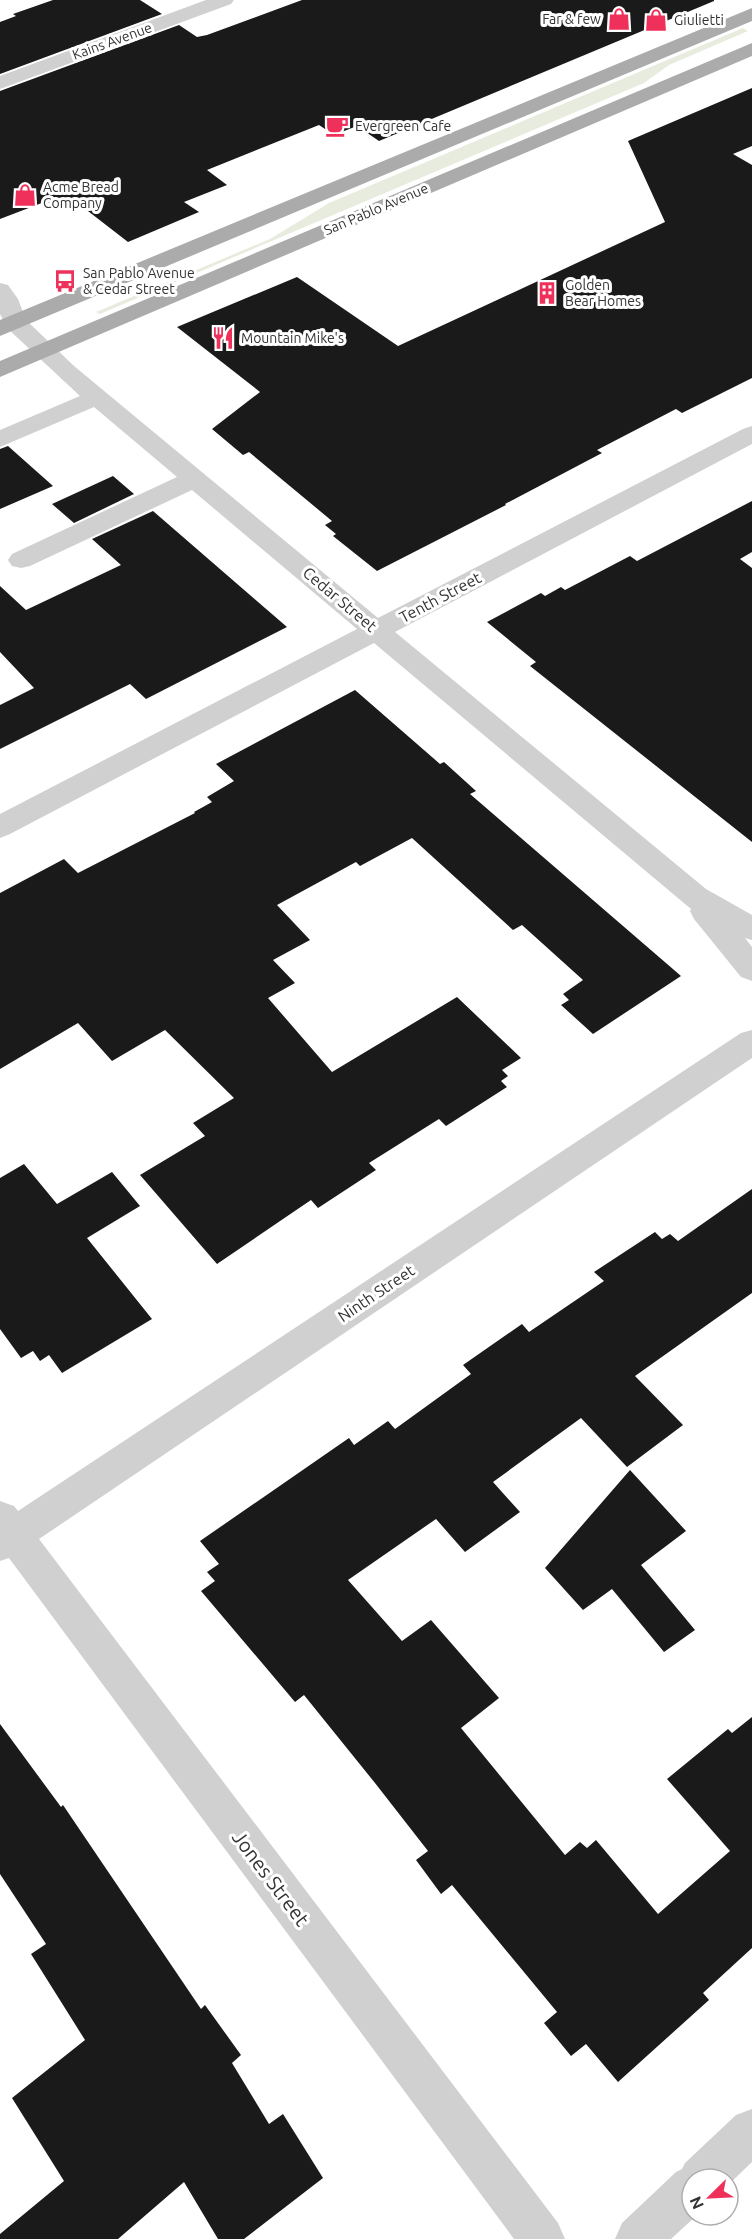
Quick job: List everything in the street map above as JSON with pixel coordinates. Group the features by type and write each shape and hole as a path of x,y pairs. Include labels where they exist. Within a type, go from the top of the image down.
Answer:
{"main road":[{"path":"5,323 752,14"},
{"name":"San Pablo Avenue","path":"0,370 752,49"}],"street":[{"name":"Kains Avenue","path":"0,83 224,0"},
{"name":"Cedar Street","path":"0,290 6,299 5,323 44,351 695,897 752,929"},
{"path":"0,439 97,397"},
{"name":"Tenth Street","path":"0,827 752,434"},
{"path":"21,560 194,479"},
{"name":"Cedar Street","path":"695,897 752,969"},
{"name":"Ninth Street","path":"4,1532 752,1042"},
{"name":"Jones Street","path":"4,1532 542,2239"},
{"path":"714,2167 752,2131"},
{"path":"638,2239 680,2199"}],"shaded area":[{"path":"743,28 748,31 669,65 644,83 100,314 96,312 270,239 329,203"}],"building":[{"path":"53,0 140,0 162,14 0,74 0,22 16,16 13,14"},
{"path":"302,0 714,1 379,141 357,126 334,135 319,125 207,170 227,185 184,202 199,212 128,242 75,201 57,209 47,201 0,219 0,91 179,25 197,37 207,35"},
{"path":"752,88 752,146 733,154 752,165 752,378 682,413 676,409 597,450 602,453 377,571 333,536 336,534 325,525 332,521 249,452 243,455 212,429 260,392 177,327 297,277 398,346 665,222 628,141"},
{"path":"8,446 53,486 0,509 0,449"},
{"path":"113,476 134,494 74,523 52,504"},
{"path":"752,501 752,552 740,559 752,568 752,842 530,666 536,662 487,622 541,593 545,596 561,587 565,590 630,556 637,561"},
{"path":"153,511 287,627 146,699 130,684 0,749 0,705 34,688 0,652 0,586 26,610 121,565 92,539"},
{"path":"355,690 440,764 444,762 476,791 470,794 681,976 593,1034 561,1005 569,1000 563,994 583,980 522,925 513,930 412,838 360,866 356,862 277,905 310,940 273,960 295,983 268,998 332,1072 457,997 521,1058 502,1070 508,1076 501,1081 507,1087 446,1126 439,1119 369,1163 376,1170 318,1208 311,1200 217,1264 140,1175 205,1136 193,1123 234,1098 165,1030 112,1061 78,1023 0,1069 0,893 64,859 78,873 195,813 212,802 207,797 234,781 216,764"},
{"path":"24,1164 57,1204 112,1172 140,1206 87,1238 152,1319 62,1373 49,1355 40,1361 33,1351 21,1358 0,1329 0,1178"},
{"path":"752,1189 752,1293 635,1376 683,1425 627,1467 581,1418 493,1482 520,1512 465,1552 436,1519 348,1580 402,1641 431,1620 499,1698 461,1728 565,1855 580,1842 587,1848 596,1840 658,1914 730,1851 667,1779 728,1729 732,1733 752,1717 752,1948 703,1993 709,2000 618,2082 586,2044 571,2056 544,2023 557,2012 452,1885 441,1894 416,1860 428,1851 375,1783 304,1695 295,1702 201,1591 215,1581 207,1572 219,1564 200,1541 349,1438 354,1445 388,1421 395,1429 471,1374 463,1365 522,1324 529,1332 604,1281 594,1272 655,1232 662,1239 670,1234 678,1241"},
{"path":"630,1470 686,1531 641,1565 695,1630 664,1652 612,1589 583,1610 545,1568"},
{"path":"0,1724 61,1807 63,1805 201,2009 205,2005 241,2055 232,2063 269,2124 283,2114 323,2178 244,2239 218,2239 184,2182 118,2239 0,2239 0,2234 64,2181 12,2098 85,2040 31,1954 46,1944 0,1874"}],"place":[{"name":"Far & few","path":"619,19"},
{"name":"Giulietti","path":"656,20"},
{"name":"Evergreen Cafe","path":"337,126"},
{"name":"Acme Bread Company","path":"25,195"},
{"name":"San Pablo Avenue & Cedar Street","path":"65,281"},
{"name":"Golden Bear Homes","path":"547,293"},
{"name":"Mountain Mike's","path":"223,338"}]}
